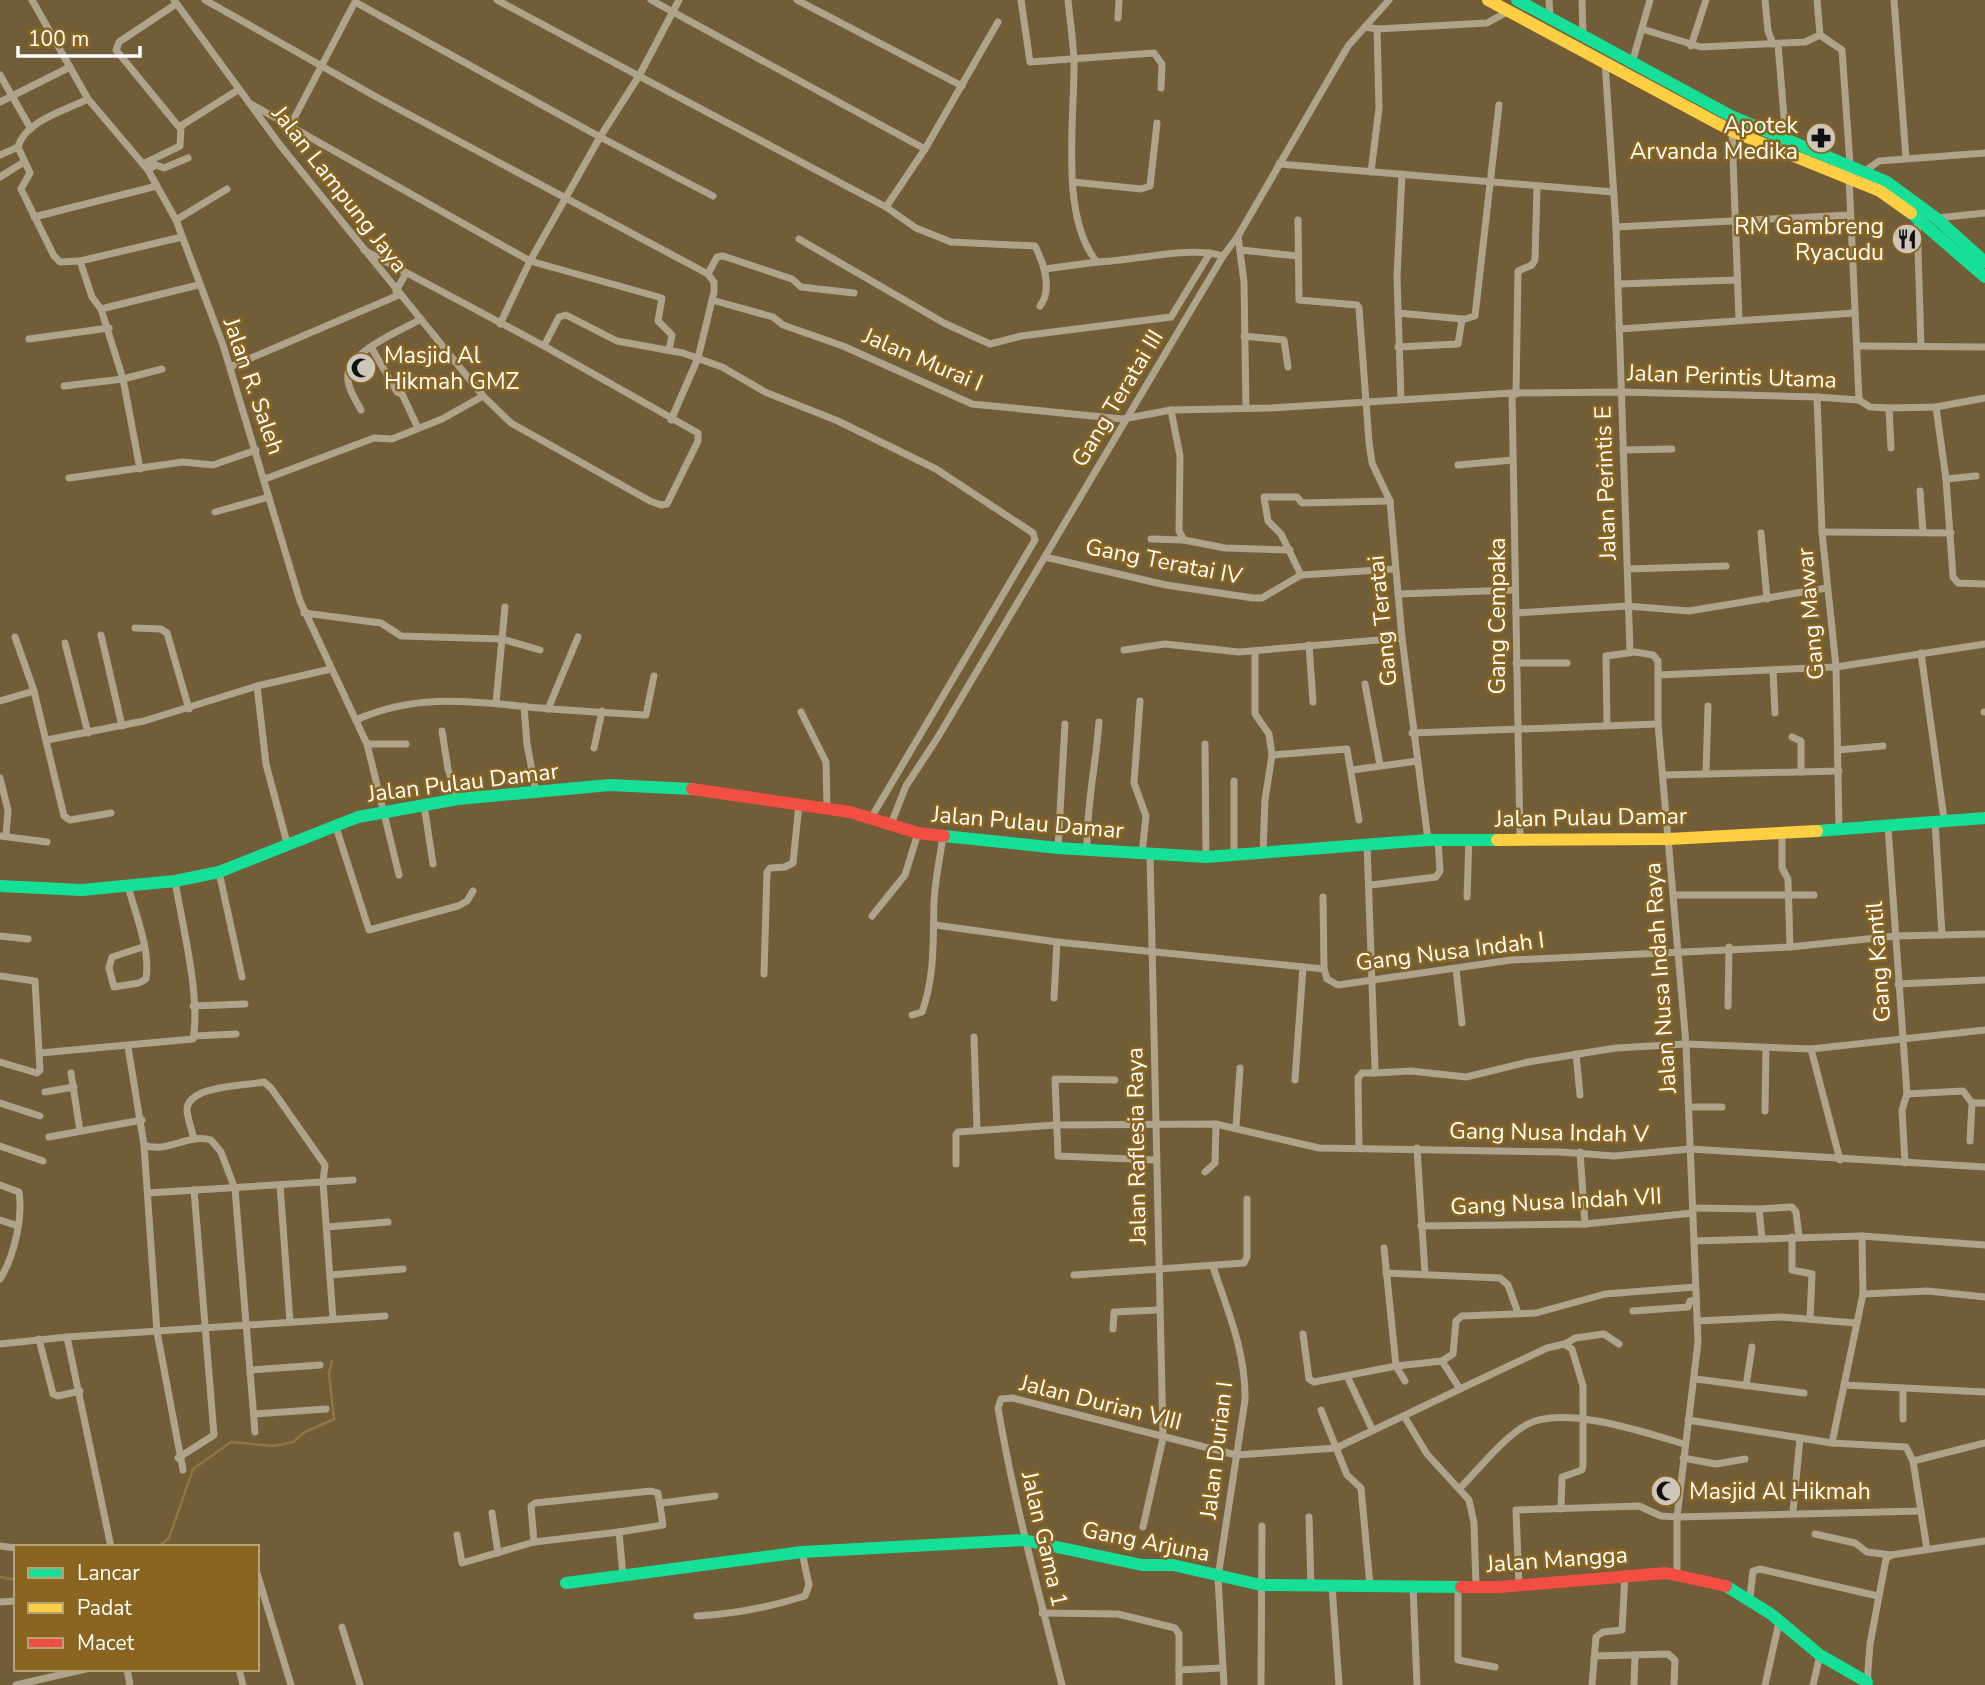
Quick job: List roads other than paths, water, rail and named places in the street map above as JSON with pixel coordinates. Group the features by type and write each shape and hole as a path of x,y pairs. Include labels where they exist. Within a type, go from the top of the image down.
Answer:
{"street":[{"name":"Jalan R. Saleh","path":"32,0 88,99 145,167 176,220 230,367 304,613 367,744 399,876"},
{"path":"205,0 708,274 714,282 712,300 698,358 671,420 544,346 364,250"},
{"path":"498,0 886,207 916,228 951,242 998,242 1035,246 1045,269 1046,292 1040,306"},
{"path":"651,0 925,149"},
{"path":"500,324 530,261 600,137 639,76 680,0"},
{"path":"797,0 962,86"},
{"path":"1021,0 1028,60 1032,62 1154,52 1162,64 1161,88"},
{"path":"1068,0 1073,57 1073,182 1083,234 1097,262"},
{"path":"1118,18 1119,0"},
{"name":"Gang Teratai III","path":"881,821 906,786 1045,557 1217,254 1238,236 1348,46 1389,0"},
{"path":"1488,0 1507,12 1605,57 1732,131 1849,170 1865,170 1895,187 1936,218 1985,262"},
{"path":"1517,0 1583,36 1605,57 1632,64 1731,116 1849,170 1917,217 1985,277"},
{"path":"1549,0 1553,20 1573,35 1573,39 1567,41"},
{"path":"1581,0 1583,36"},
{"path":"1632,64 1650,0"},
{"path":"1691,46 1706,0"},
{"path":"1765,0 1768,31 1775,44 1786,141"},
{"path":"1816,0 1820,35 1842,50 1859,400"},
{"path":"1894,0 1906,158"},
{"path":"290,126 355,1 600,137 713,196"},
{"path":"175,2 138,27 115,48 166,115 181,127"},
{"name":"Jalan Lampung Jaya","path":"175,2 247,102 397,293 483,396 527,433 622,487 663,505 675,488 699,439 698,433 671,420"},
{"path":"1365,27 1377,29 1487,23 1507,12"},
{"path":"886,207 925,149 998,22"},
{"path":"1371,172 1379,108 1377,29"},
{"path":"1642,29 1691,46 1805,42 1820,35"},
{"name":"Jalan Perintis E","path":"1605,57 1616,227 1630,652"},
{"path":"0,102 70,67"},
{"path":"0,75 31,129"},
{"path":"181,127 239,90"},
{"path":"88,99 31,129 20,140 18,147 30,177 22,184 21,189 56,260 80,261 182,237"},
{"path":"247,102 530,261 662,298 658,321 672,334 669,350"},
{"path":"1398,313 1463,319 1476,315 1488,183 1499,105"},
{"path":"1073,182 1141,189 1150,186 1157,123"},
{"path":"145,167 180,146 181,127"},
{"path":"1732,131 1738,320"},
{"path":"0,155 18,147"},
{"path":"1865,170 1879,161 1985,153"},
{"path":"145,167 156,166 164,169 188,158"},
{"path":"0,177 24,162"},
{"path":"1279,164 1537,188 1613,192"},
{"path":"1401,399 1398,313 1402,174"},
{"path":"34,216 157,186"},
{"path":"1514,393 1518,271 1532,265 1535,260 1537,188"},
{"path":"176,220 227,189"},
{"path":"1936,218 1985,213"},
{"path":"1616,227 1850,215"},
{"path":"1917,217 1921,346"},
{"path":"1241,250 1297,256 1298,220"},
{"path":"1238,236 1241,250 1246,408"},
{"path":"799,239 944,323 990,344 1021,336 1171,317 1217,254"},
{"path":"1045,269 1097,262 1217,254"},
{"path":"708,274 715,258 723,256 792,279 802,287 854,293"},
{"name":"Gang Teratai","path":"1297,256 1301,302 1357,305 1359,308 1372,463 1390,500 1412,733 1438,874 1434,878 1371,885"},
{"path":"80,261 92,297 101,309 109,328 123,379 140,469"},
{"path":"230,367 397,293 406,273"},
{"path":"1618,284 1736,279"},
{"path":"101,309 198,285"},
{"name":"Jalan Murai I","path":"712,300 773,317 783,325 843,346 972,404 1125,419"},
{"path":"1619,329 1855,313"},
{"path":"544,346 558,319 564,315 617,341 698,358 936,469 1028,528 1035,540 881,821"},
{"path":"361,410 348,373 360,354 421,319"},
{"path":"1398,347 1458,344 1463,319"},
{"path":"29,339 109,328"},
{"path":"1244,336 1284,340 1288,367"},
{"path":"1857,346 1985,347"},
{"path":"371,347 397,392 402,394 417,426"},
{"path":"64,386 123,379 162,369"},
{"name":"Jalan Perintis Utama","path":"1125,419 1171,410 1514,393 1621,391 1817,397 1859,400 1870,407 1889,408 1936,407 1985,398"},
{"name":"Gang Cempaka","path":"1514,393 1516,728 1520,839"},
{"path":"265,479 374,438 392,439 417,426 442,419 483,396"},
{"name":"Gang Mawar","path":"1817,397 1822,532 1836,667 1839,828"},
{"path":"1936,407 1946,479 1954,581 1985,584"},
{"path":"1889,408 1891,449"},
{"path":"1171,410 1180,456 1179,531 1185,540"},
{"path":"1623,450 1672,449"},
{"path":"69,478 183,462 214,466 256,450"},
{"path":"1458,465 1513,460"},
{"path":"1946,479 1976,476"},
{"path":"1920,491 1923,532"},
{"path":"215,512 269,497"},
{"path":"1301,575 1290,550 1268,521 1264,497 1297,497 1303,503 1390,500"},
{"path":"1822,532 1951,533"},
{"path":"1761,533 1767,599"},
{"path":"1151,538 1185,540 1225,548 1290,550"},
{"name":"Gang Teratai IV","path":"1045,557 1166,585 1253,598 1262,598 1301,575 1395,569"},
{"path":"1628,569 1727,566"},
{"path":"1516,613 1628,606 1689,611 1827,588"},
{"path":"1398,594 1515,590"},
{"path":"1005,594 1017,601"},
{"path":"496,703 505,607"},
{"path":"304,613 381,623 401,636 502,639 540,650"},
{"path":"135,628 161,629 167,633 189,709"},
{"path":"101,635 122,726"},
{"path":"15,637 34,691 66,818 111,813"},
{"path":"548,709 578,637"},
{"path":"1124,650 1165,644 1227,653 1402,638"},
{"path":"65,643 88,733"},
{"path":"1658,675 1836,667 1985,644"},
{"path":"1309,645 1313,702"},
{"path":"1255,651 1255,714 1269,734 1272,755 1265,800 1263,853"},
{"path":"1607,725 1606,656 1630,652"},
{"name":"Jalan Nusa Indah Raya","path":"1630,652 1656,657 1658,724 1680,950 1686,1044 1698,1321 1696,1379 1684,1444 1677,1517 1677,1574"},
{"path":"1921,653 1939,820 1942,935"},
{"path":"1517,663 1567,663"},
{"path":"47,740 122,726 189,709 257,686 331,669"},
{"path":"1773,670 1774,713"},
{"path":"356,720 393,705 417,701 496,703 647,715 654,676"},
{"path":"1365,684 1380,765"},
{"path":"257,686 266,764 287,843"},
{"path":"0,701 34,691"},
{"name":"Jalan Raflesia Raya","path":"1140,701 1135,783 1146,816 1152,951 1157,1270 1163,1438 1143,1527"},
{"path":"524,706 527,744 536,792"},
{"path":"1706,774 1708,706"},
{"path":"594,748 602,710"},
{"path":"801,712 826,762 827,808"},
{"path":"1087,850 1086,821 1094,790 1099,722"},
{"path":"1058,848 1065,724"},
{"path":"1412,733 1658,724"},
{"path":"442,731 448,769 458,799"},
{"path":"1792,737 1801,741 1801,772"},
{"path":"367,744 407,744"},
{"path":"1205,744 1206,857"},
{"path":"1838,750 1883,746"},
{"path":"1272,755 1346,748 1359,820"},
{"path":"1352,770 1417,761"},
{"path":"1663,775 1839,771"},
{"path":"0,778 8,810 3,836 47,842"},
{"path":"1234,782 1234,856"},
{"name":"Jalan Pulau Damar","path":"0,886 49,891 175,881 219,872 335,824 385,811 458,799 654,785 827,808 918,833 1058,848 1206,857 1367,843 1469,839 1668,839 1782,830 1888,826 1985,817"},
{"path":"764,974 767,872 770,868 793,863 799,804"},
{"path":"424,805 433,864"},
{"path":"335,824 369,930 458,906 467,901 473,891"},
{"name":"Gang Kantil","path":"1888,826 1908,1094 1902,1110 1905,1163"},
{"path":"1782,830 1782,867 1788,879 1790,947"},
{"path":"872,916 905,875 918,833"},
{"path":"912,1014 920,1013 924,1008 943,836"},
{"path":"1467,897 1469,839"},
{"path":"1367,843 1371,885 1367,891 1375,1073"},
{"path":"219,872 242,977"},
{"path":"175,881 193,1006 193,1038"},
{"path":"128,886 143,947 146,977 139,983 114,987 109,968 112,957 143,947"},
{"path":"1674,895 1814,895"},
{"path":"1323,897 1324,969"},
{"name":"Gang Nusa Indah I","path":"935,925 1057,942 1324,969 1327,979 1338,985 1511,960 1729,947 1790,947 1896,936 1985,934"},
{"path":"0,936 29,939"},
{"path":"1054,998 1057,942"},
{"path":"1728,1006 1729,947"},
{"path":"1295,1080 1303,967"},
{"path":"1456,969 1462,1023"},
{"path":"0,976 36,981 40,1053 37,1073 0,1062"},
{"path":"1898,984 1985,980"},
{"path":"193,1006 245,1004"},
{"path":"1359,1147 1359,1075 1411,1071 1466,1077 1576,1054 1686,1044 1811,1049 1985,1030"},
{"path":"40,1053 236,1034"},
{"path":"956,1164 956,1134 977,1129 974,1037"},
{"path":"128,1046 142,1120 157,1332 178,1458 183,1470"},
{"path":"1765,1111 1766,1048"},
{"path":"1811,1049 1840,1160"},
{"path":"1576,1054 1580,1096"},
{"path":"1236,1127 1240,1068"},
{"path":"71,1073 80,1131"},
{"path":"1115,1080 1055,1079 1060,1157 1156,1160"},
{"path":"194,1139 187,1112 188,1102 197,1093 264,1082 323,1160 333,1319"},
{"path":"45,1091 74,1087"},
{"path":"1908,1094 1963,1091 1972,1103 1970,1140"},
{"path":"0,1103 40,1116"},
{"path":"1972,1103 1985,1103"},
{"path":"1689,1107 1723,1107"},
{"path":"49,1137 142,1120"},
{"path":"1205,1172 1215,1163 1216,1124"},
{"name":"Gang Nusa Indah V","path":"977,1129 1056,1125 1216,1124 1319,1147 1637,1156 1690,1149 1985,1167"},
{"path":"144,1146 163,1147 206,1138 216,1144 236,1189 255,1432"},
{"path":"0,1146 43,1161"},
{"path":"1417,1148 1425,1274"},
{"path":"1580,1153 1585,1224"},
{"path":"148,1192 236,1189 353,1180"},
{"path":"0,1185 20,1193 18,1226 0,1279"},
{"path":"280,1185 290,1322"},
{"path":"178,1458 214,1435 194,1190"},
{"path":"1074,1275 1240,1264 1246,1260 1247,1199"},
{"name":"Gang Nusa Indah VII","path":"1421,1226 1585,1224 1693,1211 1792,1207 1797,1212 1796,1237"},
{"path":"1759,1209 1762,1238"},
{"path":"0,1220 18,1226"},
{"path":"327,1227 388,1222"},
{"path":"1832,1443 1863,1294 1862,1236"},
{"path":"1694,1241 1862,1236 1985,1244"},
{"path":"1796,1237 1792,1270 1812,1274 1810,1318"},
{"path":"1384,1248 1396,1366 1405,1381"},
{"name":"Jalan Durian I","path":"1213,1267 1240,1346 1246,1376 1245,1400 1218,1577 1224,1685"},
{"path":"330,1275 403,1269"},
{"path":"1386,1273 1500,1278 1508,1285 1518,1313"},
{"path":"1303,1334 1310,1381 1442,1361 1455,1351 1457,1318 1536,1313 1605,1294 1695,1287"},
{"path":"1863,1294 1928,1290 1985,1297"},
{"path":"1633,1311 1688,1307 1690,1301 1696,1300"},
{"path":"1113,1329 1114,1312 1158,1310"},
{"path":"0,1344 39,1339 385,1316"},
{"path":"1698,1321 1810,1318 1856,1323"},
{"path":"1336,1448 1547,1348 1575,1338 1604,1334 1619,1344"},
{"path":"67,1337 111,1545"},
{"path":"39,1339 53,1394 58,1396 80,1391"},
{"path":"1561,1509 1562,1477 1582,1470 1583,1466 1583,1386 1572,1349 1564,1344"},
{"path":"1746,1385 1752,1347"},
{"path":"1442,1361 1460,1389"},
{"path":"251,1370 320,1365"},
{"path":"1347,1376 1372,1429"},
{"path":"1696,1379 1804,1393"},
{"path":"1844,1385 1985,1392"},
{"path":"1903,1388 1903,1419"},
{"name":"Jalan Durian VIII","path":"999,1401 1013,1398 1236,1455 1336,1448"},
{"name":"Jalan Gama 1","path":"999,1401 1008,1471 1062,1685"},
{"path":"254,1413 326,1409"},
{"path":"1321,1410 1347,1475 1361,1488 1370,1585"},
{"path":"1404,1416 1427,1454 1460,1488 1472,1511 1476,1586"},
{"path":"1460,1488 1524,1426 1549,1419 1583,1419 1684,1444"},
{"path":"1688,1420 1832,1443 1906,1447 1913,1461 1927,1549"},
{"path":"1793,1512 1800,1438"},
{"path":"1913,1461 1985,1443"},
{"path":"1683,1458 1716,1464 1745,1459"},
{"path":"457,1535 462,1563 534,1542 663,1525 662,1503 658,1493 651,1490 536,1503 531,1506 530,1514 534,1542"},
{"path":"662,1503 715,1496"},
{"path":"1519,1586 1516,1510 1639,1506 1661,1516 1677,1517 1793,1512 1921,1511"},
{"path":"492,1513 498,1553"},
{"path":"1309,1517 1311,1586"},
{"path":"1261,1685 1262,1526"},
{"path":"619,1532 623,1577"},
{"path":"1815,1534 1855,1543 1867,1552 1891,1555 1985,1541"},
{"name":"Gang Arjuna","path":"566,1583 802,1552 1024,1540 1142,1565 1173,1564 1218,1577"},
{"path":"697,1616 752,1611 784,1605 805,1596 809,1585 802,1552"},
{"path":"1867,1684 1883,1567 1891,1555"},
{"path":"1750,1597 1753,1571 1760,1569 1878,1596"},
{"path":"1592,1685 1599,1634 1622,1630 1625,1574"},
{"name":"Jalan Mangga","path":"1218,1577 1261,1585 1458,1587 1519,1586 1625,1574 1677,1574 1732,1587 1750,1597 1820,1656 1867,1684"},
{"path":"259,1580 291,1685"},
{"path":"1332,1586 1339,1685"},
{"path":"1413,1586 1417,1685"},
{"path":"1458,1587 1458,1660 1495,1667"},
{"path":"1042,1613 1118,1614 1175,1628 1178,1634 1179,1685"},
{"path":"1765,1685 1779,1622"},
{"path":"342,1628 360,1685"},
{"path":"1634,1685 1635,1655"},
{"path":"1595,1656 1673,1656 1674,1685"},
{"path":"1813,1685 1820,1656"},
{"path":"1179,1670 1223,1668"},
{"path":"16,1685 42,1682 79,1671"}],"waterway":[{"path":"160,1545 169,1538 193,1469 231,1442 274,1446 293,1442 305,1432 334,1419 329,1373 332,1361"},
{"path":"0,1577 14,1580"}],"place":[{"name":"Apotek Arvanda Medika","path":"1821,138"},
{"name":"RM Gambreng Ryacudu","path":"1907,239"},
{"name":"Masjid Al Hikmah GMZ","path":"361,368"},
{"name":"Masjid Al Hikmah","path":"1666,1491"}]}
